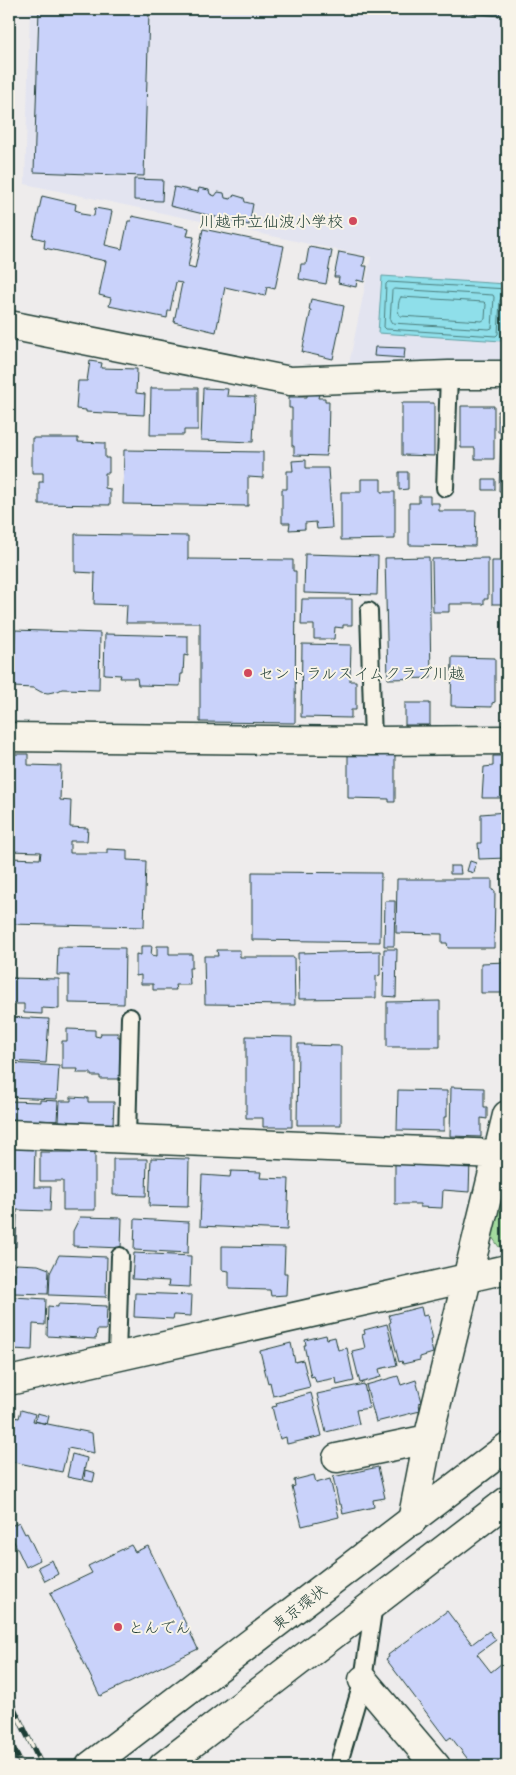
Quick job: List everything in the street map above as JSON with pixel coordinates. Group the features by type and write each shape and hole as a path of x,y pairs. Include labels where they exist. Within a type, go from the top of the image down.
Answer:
{"main road":[{"path":"9,324 290,381 449,375 507,375"},
{"path":"9,737 373,741 507,740"},
{"path":"412,1521 428,1439 507,1114"},
{"path":"9,1134 498,1154"},
{"path":"9,1381 507,1269"},
{"path":"337,1458 428,1439"},
{"name":"東京環状","path":"90,1766 507,1447"},
{"path":"163,1766 507,1501"},
{"path":"362,1680 436,1766"}],"lane":[{"path":"446,488 449,375"},
{"path":"369,611 373,741"},
{"path":"127,1138 130,1017"},
{"path":"118,1356 120,1256"},
{"path":"338,1766 362,1680 374,1604"}],"shaded area":[{"name":"川越市立仙波小学校","path":"30,9 507,9 507,359 349,364 371,257 25,184"}],"green space":[{"path":"507,1167 507,1245 499,1247 490,1234"}],"water":[{"path":"382,276 506,284 502,341 378,333"}],"building":[{"path":"39,9 149,13 144,176 34,172"},
{"path":"434,9 500,9 499,16"},
{"path":"134,179 163,180 162,201 134,200"},
{"path":"174,187 198,192 199,188 209,190 210,194 215,196 218,192 224,193 225,198 231,199 234,195 244,198 245,202 253,204 249,225 170,206"},
{"path":"42,196 76,204 75,210 81,212 81,214 94,216 95,208 112,211 105,245 122,249 128,221 131,221 132,216 189,228 187,236 194,237 188,267 195,269 203,229 284,246 275,289 267,287 265,296 225,287 216,332 174,322 182,283 176,282 167,318 109,306 111,298 99,295 106,261 44,248 45,240 33,237"},
{"path":"309,247 332,251 326,284 299,279 301,264 306,264"},
{"path":"339,252 365,257 363,266 367,266 364,282 357,280 356,287 338,283 339,277 334,277"},
{"path":"311,299 344,306 333,359 302,352 311,310 309,310"},
{"path":"375,347 405,348 404,358 374,356"},
{"path":"90,361 102,363 101,368 137,369 136,393 145,394 144,415 86,412 86,410 76,409 78,381 87,381"},
{"path":"151,388 198,388 198,430 184,430 184,435 150,435"},
{"path":"203,388 228,389 227,396 255,397 253,442 201,440"},
{"path":"307,394 319,394 318,398 325,398 325,401 329,401 328,447 326,456 294,455 294,446 292,446 292,408 289,408 289,397 307,397"},
{"path":"402,403 434,403 434,456 402,455"},
{"path":"461,406 494,406 494,459 475,459 475,448 461,448"},
{"path":"498,411 507,411 507,491 499,491 501,432 498,432"},
{"path":"32,438 78,438 78,442 105,443 105,458 109,458 109,473 105,473 105,488 110,489 110,505 39,504 39,482 43,482 43,473 32,473"},
{"path":"124,450 263,452 263,478 248,477 248,506 123,504"},
{"path":"306,460 306,468 328,468 332,528 317,529 316,522 305,523 305,529 289,530 290,523 282,523 282,489 287,489 287,471 293,471 292,461"},
{"path":"399,472 408,472 408,489 399,490"},
{"path":"361,479 381,479 381,492 395,492 395,539 341,540 341,492 361,492"},
{"path":"483,479 495,479 495,490 483,490"},
{"path":"419,496 430,496 430,503 439,503 439,511 476,511 475,546 409,545 409,503 419,503"},
{"name":"セントラルスイムクラブ川越","path":"75,534 188,536 188,559 293,560 293,571 296,571 295,723 200,722 200,623 126,623 127,605 94,604 95,573 75,572"},
{"path":"305,554 378,556 377,595 304,593"},
{"path":"429,557 431,678 388,679 385,558"},
{"path":"488,558 488,599 484,599 484,604 449,604 449,612 433,612 432,559"},
{"path":"492,561 507,561 507,604 492,604"},
{"path":"302,599 352,599 352,625 343,625 343,628 335,627 334,639 314,639 314,625 301,625"},
{"path":"15,630 100,633 99,690 62,689 48,693 34,688 13,687"},
{"path":"105,634 188,636 188,656 184,655 180,686 138,685 137,678 120,678 121,675 104,674"},
{"path":"302,644 351,645 350,681 356,681 356,710 351,710 351,718 301,717"},
{"path":"452,657 495,658 495,702 492,703 492,707 451,706"},
{"path":"405,703 430,703 430,725 405,725"},
{"path":"500,750 507,750 507,798 482,798 484,767 493,766 493,756 500,756"},
{"path":"348,751 395,752 395,802 389,802 389,799 348,798"},
{"path":"11,754 28,754 28,765 61,766 60,800 71,801 70,827 88,828 87,841 70,841 70,853 107,853 107,849 127,850 127,860 146,861 144,927 9,924 9,858 40,859 41,852 9,851 9,768 11,768"},
{"path":"507,808 507,858 479,859 478,843 481,843 481,814 506,812"},
{"path":"470,861 476,863 474,873 467,871"},
{"path":"450,866 460,866 461,874 450,874"},
{"path":"252,872 381,873 380,942 252,940"},
{"path":"397,879 492,879 492,890 495,891 494,948 448,948 447,943 442,943 442,934 396,933"},
{"path":"385,901 395,901 394,946 384,946"},
{"path":"141,946 152,946 151,955 157,956 157,946 169,946 169,954 192,954 192,968 189,968 190,985 175,985 176,990 153,990 153,984 141,984 141,975 136,976 136,954 141,955"},
{"path":"58,947 125,948 124,1004 69,1003 69,975 57,975"},
{"path":"384,949 397,949 396,997 383,996"},
{"path":"217,950 240,950 240,957 294,957 295,1005 205,1004 204,956 218,956"},
{"path":"380,951 380,975 376,976 376,998 299,999 298,953"},
{"path":"507,962 507,993 481,993 481,963"},
{"path":"9,978 59,979 59,1009 42,1008 42,1014 24,1013 24,1004 9,1004"},
{"path":"440,1001 440,1047 387,1047 387,1002"},
{"path":"9,1017 49,1019 46,1063 9,1061"},
{"path":"67,1029 95,1030 95,1036 100,1037 101,1033 118,1033 118,1037 120,1037 120,1079 100,1079 100,1076 91,1076 91,1073 77,1073 78,1069 62,1069 62,1041 67,1041"},
{"path":"246,1036 292,1037 292,1127 263,1127 263,1118 246,1118"},
{"path":"298,1044 341,1046 341,1125 297,1125"},
{"path":"9,1063 59,1066 57,1099 9,1097"},
{"path":"451,1087 484,1088 484,1107 487,1107 487,1119 481,1118 481,1137 450,1136"},
{"path":"398,1090 447,1091 447,1117 444,1117 444,1131 397,1130"},
{"path":"71,1097 88,1098 88,1102 114,1102 113,1124 59,1121 60,1101 71,1101"},
{"path":"40,1100 58,1101 57,1121 39,1120 38,1124 9,1123 9,1101 40,1102"},
{"path":"9,1148 35,1148 34,1187 51,1187 50,1211 17,1210 17,1213 9,1213"},
{"path":"40,1152 95,1152 95,1210 63,1210 63,1181 40,1181"},
{"path":"151,1158 189,1159 188,1207 149,1206"},
{"path":"113,1159 147,1159 146,1196 113,1195"},
{"path":"445,1160 470,1161 469,1192 443,1190 442,1208 420,1207 420,1204 395,1204 395,1163 444,1166"},
{"path":"231,1171 261,1172 260,1178 289,1179 287,1230 200,1226 202,1175 230,1177"},
{"path":"9,1215 17,1215 16,1247 9,1247"},
{"path":"80,1217 122,1218 121,1248 73,1246 73,1231"},
{"path":"135,1219 189,1222 188,1253 134,1250"},
{"path":"222,1246 285,1247 284,1273 287,1273 286,1295 271,1296 270,1290 229,1289 229,1271 222,1270"},
{"path":"134,1253 191,1256 190,1287 168,1286 169,1281 132,1279"},
{"path":"59,1255 107,1257 106,1297 49,1295 50,1273"},
{"path":"9,1262 13,1262 12,1293 9,1293"},
{"path":"15,1264 38,1265 49,1269 48,1294 14,1293"},
{"path":"135,1293 192,1295 191,1316 174,1315 173,1319 134,1317"},
{"path":"9,1297 12,1297 9,1359"},
{"path":"14,1297 46,1299 45,1325 33,1324 32,1350 12,1349"},
{"path":"58,1304 107,1306 106,1330 97,1330 96,1339 47,1336 48,1306 58,1307"},
{"path":"421,1307 423,1316 427,1315 433,1339 430,1340 433,1353 420,1357 420,1360 403,1364 402,1361 399,1362 389,1323 391,1322 389,1315"},
{"path":"387,1324 397,1365 379,1369 381,1377 360,1383 352,1351 365,1348 362,1335 365,1334 364,1330"},
{"path":"326,1335 327,1339 335,1337 338,1350 347,1348 354,1381 337,1385 336,1378 316,1382 314,1376 311,1377 304,1345 306,1345 305,1340"},
{"path":"291,1343 295,1362 303,1360 310,1387 273,1396 260,1351"},
{"path":"398,1376 401,1385 416,1380 422,1402 419,1403 420,1411 376,1422 366,1385"},
{"path":"364,1384 369,1408 356,1410 359,1424 326,1432 317,1394"},
{"path":"311,1393 322,1436 287,1444 286,1437 280,1439 272,1407 277,1406 276,1403"},
{"path":"21,1410 35,1414 33,1421 92,1433 94,1453 68,1448 62,1472 9,1461 9,1416 19,1418"},
{"path":"37,1413 49,1416 47,1424 35,1421"},
{"path":"72,1454 87,1458 82,1480 67,1477"},
{"path":"378,1467 385,1498 373,1500 374,1507 343,1514 333,1477"},
{"path":"85,1470 95,1473 93,1482 84,1480"},
{"path":"314,1475 316,1483 330,1479 339,1517 302,1526 292,1487 295,1486 294,1480"},
{"path":"19,1522 25,1534 27,1533 40,1560 26,1567 9,1531 9,1527"},
{"path":"131,1545 135,1552 148,1546 198,1649 100,1696 50,1593 92,1573 88,1566"},
{"path":"52,1560 58,1574 45,1581 38,1567"},
{"path":"447,1611 472,1644 489,1631 496,1640 477,1654 491,1672 507,1659 507,1755 492,1766 473,1766 451,1737 447,1740 386,1659 389,1657 388,1655"}],"railway":[{"path":"9,1698 42,1766"},
{"path":"9,1739 22,1766"}],"place":[{"name":"川越市立仙波小学校","path":"353,221"},
{"name":"セントラルスイムクラブ川越","path":"248,673"},
{"name":"とんでん","path":"118,1627"}]}
